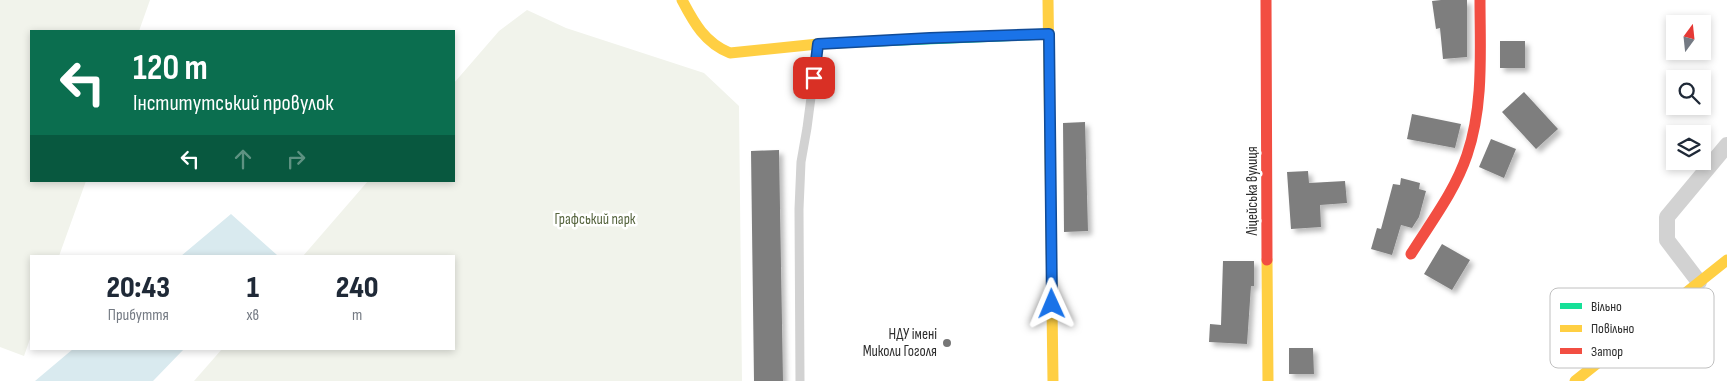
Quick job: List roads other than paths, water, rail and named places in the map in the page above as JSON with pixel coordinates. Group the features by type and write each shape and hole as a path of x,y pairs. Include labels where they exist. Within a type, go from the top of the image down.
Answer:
{"street":[{"path":"682,0 698,30 708,42 730,53 818,44 1049,34"},
{"path":"1048,0 1053,381"},
{"name":"Ліцейська вулиця","path":"1266,0 1268,381"},
{"path":"1412,254 1459,175 1469,148 1477,116 1480,75 1480,0"},
{"path":"1699,282 1667,240 1667,217 1727,145"},
{"path":"1691,288 1727,260"},
{"path":"1575,381 1591,368"}],"lane":[{"path":"800,381 799,200 801,162 818,44"}],"place":[{"name":"НДУ імені Миколи Гоголя","path":"947,343"}],"park label":[{"name":"Графський парк","path":"595,219"}]}
